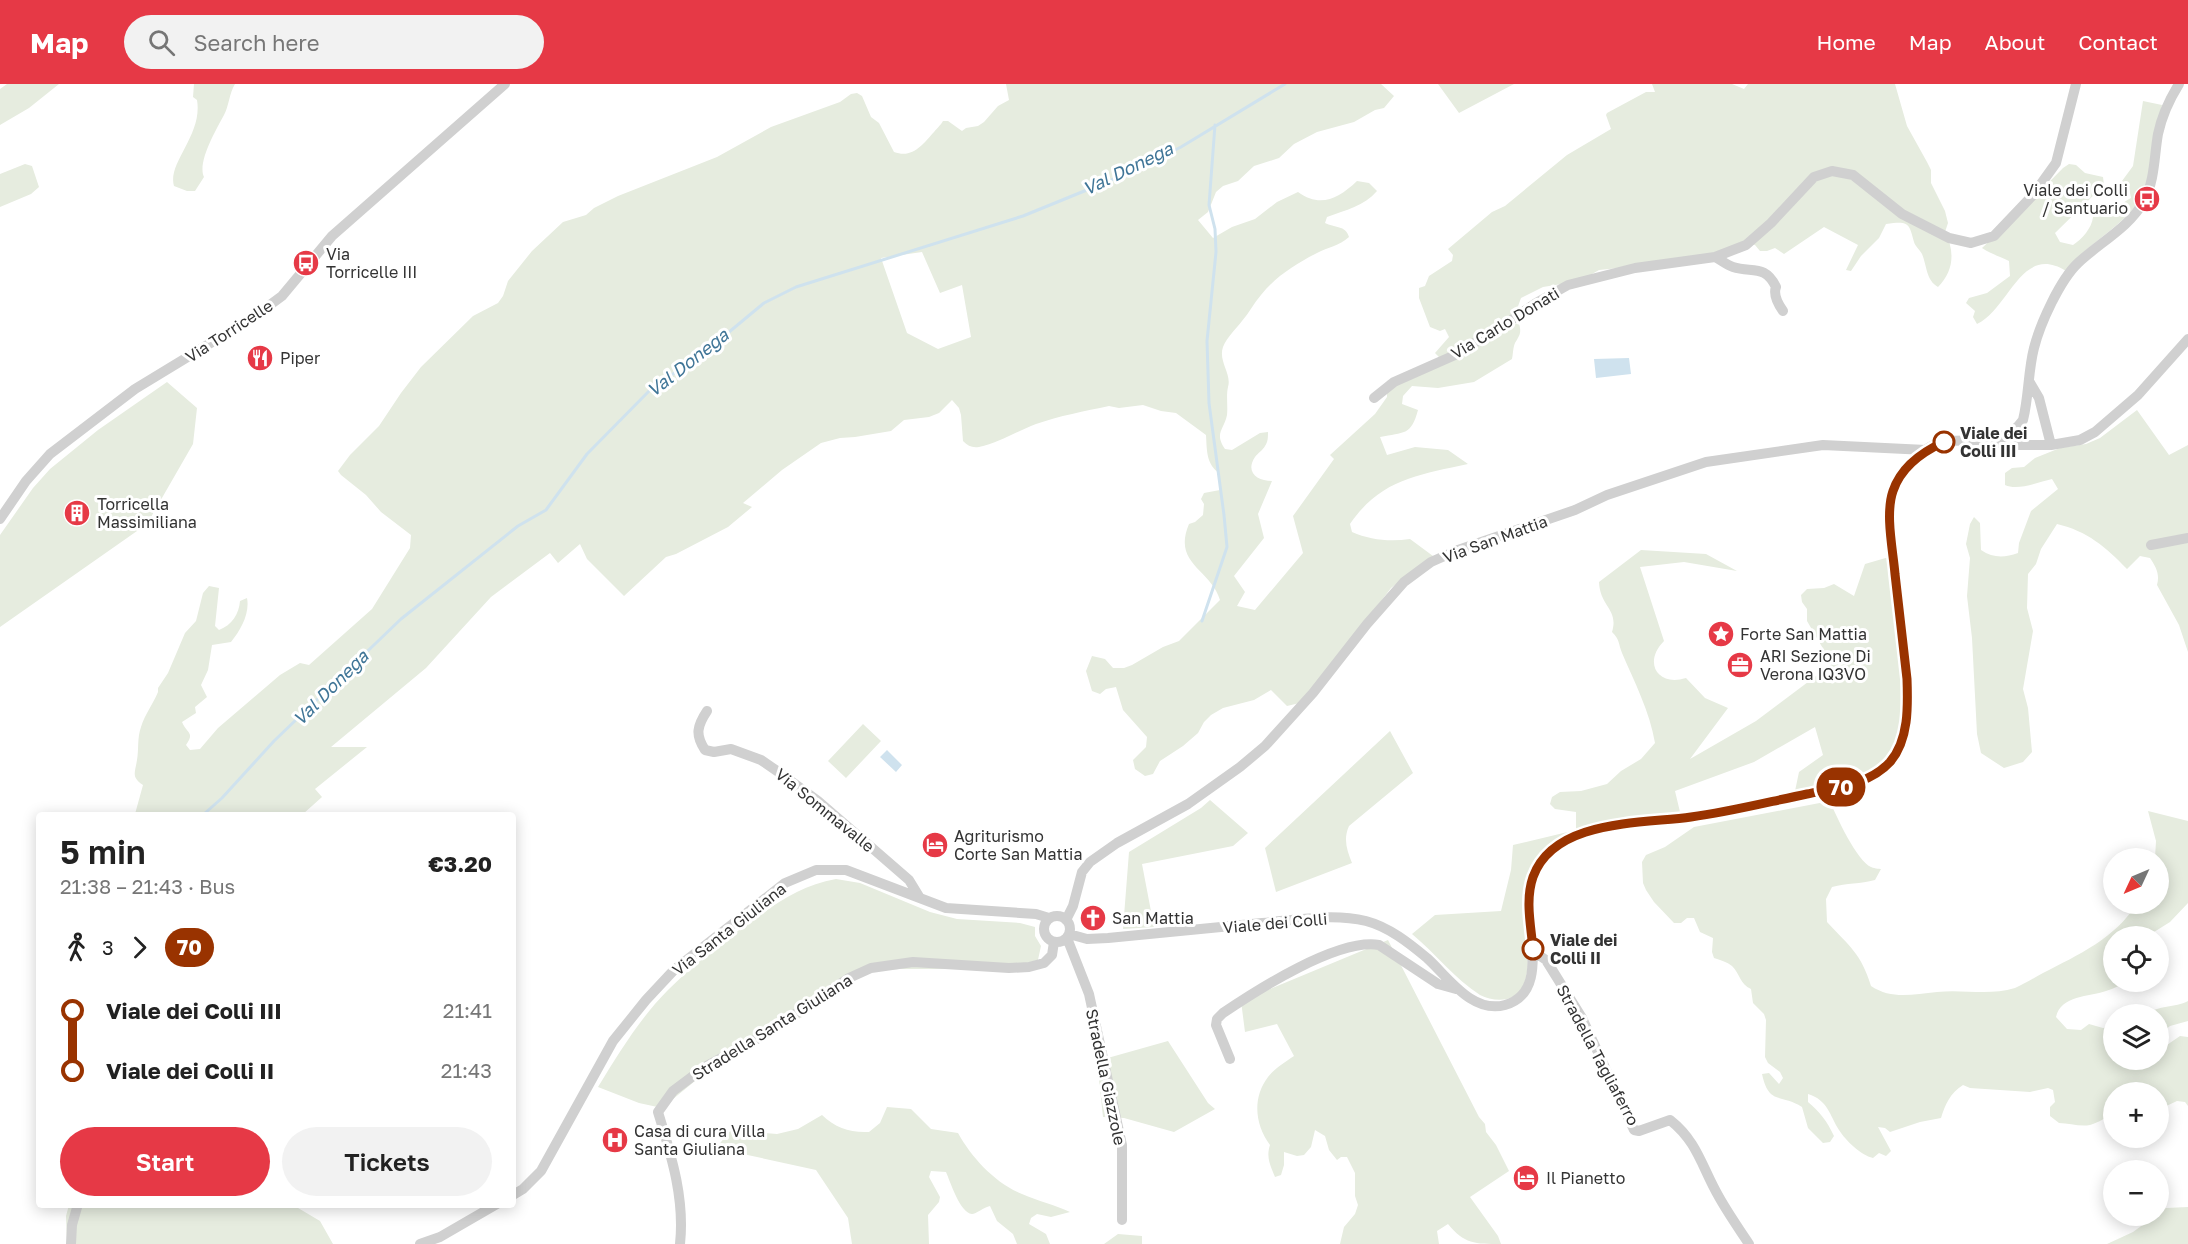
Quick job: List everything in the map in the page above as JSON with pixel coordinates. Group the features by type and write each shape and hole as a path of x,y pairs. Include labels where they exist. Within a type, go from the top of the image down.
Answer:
{"street":[{"name":"Via Torricelle","path":"0,519 26,481 50,454 135,389 255,316 282,296 332,236 505,84"},
{"name":"Via Carlo Donati","path":"1374,398 1394,382 1455,355 1568,285 1635,268 1715,257 1746,245 1771,223 1814,177 1832,171 1853,175 1902,214 1949,238 1971,243 1994,236 2033,195 2056,163 2076,84"},
{"name":"Viale dei Colli","path":"1068,936 1087,939 1108,938 1336,918 1366,921 1396,934 1427,959 1459,990 1481,1005 1498,1006 1508,1004 1522,994 1531,978 1533,951 1529,910 1531,886 1534,875 1546,855 1562,844 1589,831 1609,826 1628,822 1690,818 1844,786 1871,776 1891,760 1904,734 1908,699 1890,512 1893,492 1905,470 1926,450 1944,442 1994,439 2017,429 2024,420 2034,348 2044,320 2076,265 2116,231 2143,203 2151,183 2162,118 2167,103 2179,84"},
{"path":"1715,257 1731,267 1764,272 1772,278 1776,287 1774,291 1783,311"},
{"path":"1994,439 2003,445 2051,445 2080,440 2095,432 2138,395 2188,339"},
{"path":"2030,381 2039,398 2051,445"},
{"name":"Via San Mattia","path":"1066,920 1073,906 1082,872 1090,862 1117,843 1188,804 1265,746 1313,693 1367,624 1404,582 1431,562 1458,550 1575,510 1607,495 1706,462 1823,445 1926,450"},
{"path":"2151,545 2188,538"},
{"name":"Via Sommavalle","path":"707,711 699,723 699,740 705,750 714,752 731,749 761,760 780,773 818,801 909,880 920,898"},
{"name":"Via Santa Giuliana","path":"516,1193 541,1171 613,1041 645,1000 674,970 785,884 816,870 846,870 946,908 1036,914 1049,918"},
{"path":"1058,916 1066,920 1070,928 1068,936 1059,942 1049,940 1043,931 1049,918 1058,916"},
{"name":"Stradella Giazzole","path":"1068,936 1089,994 1122,1144 1122,1220"},
{"name":"Stradella Santa Giuliana","path":"680,1244 680,1201 676,1170 658,1112 673,1091 705,1067 764,1035 849,978 871,968 913,962 1009,968 1029,966 1044,963 1052,955 1054,942"},
{"name":"Viale dei Colli","path":"1230,1059 1216,1025 1217,1019 1223,1013 1302,966 1350,947 1379,945 1438,984 1459,990"},
{"name":"Stradella Tagliaferro","path":"1533,951 1546,960 1582,1018 1634,1130 1639,1131 1670,1120 1683,1130 1704,1164 1719,1198 1749,1244"},
{"path":"71,1244 72,1225 77,1208"},
{"path":"420,1244 440,1237 490,1208"}],"shaded area":[{"path":"7,84 59,84 29,108 0,125 0,89"},
{"path":"194,84 235,84 226,111 205,155 204,177 195,191 187,191 174,186 173,177 195,125 197,100 193,97"},
{"path":"1006,84 1381,84 1394,96 1384,108 1375,110 1354,122 1317,132 1294,144 1279,158 1254,166 1238,181 1223,186 1216,192 1208,212 1198,220 1213,238 1232,227 1255,219 1277,202 1298,192 1314,200 1329,199 1343,193 1357,181 1369,183 1377,191 1360,204 1327,217 1325,223 1345,230 1349,237 1302,261 1273,282 1258,298 1223,347 1222,357 1229,382 1227,415 1220,435 1222,444 1225,449 1232,450 1260,433 1268,432 1266,444 1255,457 1251,467 1257,477 1272,481 1258,514 1264,538 1234,576 1245,592 1237,606 1255,610 1303,553 1293,516 1334,459 1330,455 1375,414 1387,397 1387,381 1442,360 1435,353 1449,337 1445,329 1440,331 1430,327 1419,298 1419,288 1425,286 1429,276 1452,261 1453,255 1448,249 1567,155 1611,129 1607,113 1646,92 1655,92 1652,84 1732,84 1744,89 1748,84 1895,84 1907,126 1931,170 1931,183 1945,211 1948,223 1945,232 1951,254 1950,268 1938,287 1934,284 1909,227 1903,223 1893,223 1886,224 1879,238 1861,256 1851,271 1846,270 1858,245 1824,227 1784,254 1775,248 1760,251 1755,245 1747,243 1719,258 1599,270 1580,281 1543,287 1521,298 1512,323 1519,324 1520,334 1514,345 1512,359 1474,382 1438,388 1412,386 1403,396 1402,404 1418,410 1409,429 1380,437 1387,455 1415,447 1448,450 1468,464 1417,476 1388,488 1374,497 1350,524 1352,532 1373,539 1410,539 1433,556 1391,588 1308,701 1287,706 1271,690 1254,700 1223,708 1211,715 1198,733 1183,746 1160,761 1153,774 1145,776 1135,769 1133,760 1146,747 1147,737 1123,710 1116,687 1106,689 1100,694 1092,691 1086,671 1092,656 1105,659 1113,668 1124,668 1179,641 1220,600 1215,589 1189,557 1185,548 1185,537 1189,524 1203,515 1204,504 1201,499 1204,493 1220,490 1220,474 1210,461 1206,435 1176,413 1143,405 1119,408 1109,406 1045,421 994,443 974,447 963,441 961,415 959,408 952,400 939,413 929,417 904,420 891,431 821,443 782,470 743,503 752,507 728,527 666,557 624,596 587,559 580,544 558,563 550,553 491,597 426,668 331,747 367,747 315,789 322,797 305,812 136,812 143,785 137,780 135,774 141,727 185,633 196,621 203,593 209,586 219,588 215,626 219,630 231,622 236,615 240,601 247,598 248,604 241,627 231,642 212,645 208,670 201,685 207,697 195,707 196,713 182,722 190,735 186,745 190,750 200,749 218,728 280,675 300,663 309,665 372,609 410,548 411,535 381,512 366,495 338,471 350,455 379,426 421,367 473,316 498,303 508,281 532,251 563,222 586,215 594,208 618,196 717,157 771,127 840,102 851,94 857,93 862,96 871,117 879,123 894,152 901,154 917,149 943,121 948,121 962,131 984,122 998,106 1009,100","holes":["922,252 940,293 962,285 971,337 938,349 907,333 881,258"]},
{"path":"1438,84 1514,84 1459,113"},
{"path":"2143,101 2162,105 2147,186 2140,199 2121,221 2066,271 2051,265 2038,265 2027,271 1999,305 1977,324 1973,317 1975,311 1966,303 1969,298 1987,293 2010,276 2009,261 1982,248 2063,168 2069,164 2076,165 2085,173 2103,177 2104,185 2055,233 2060,242 2073,245 2086,233 2097,213 2131,198 2129,188 2122,188 2122,181 2133,166"},
{"path":"25,164 32,166 39,187 31,194 0,207 0,174"},
{"path":"167,382 197,408 193,444 147,524 0,627 0,535 33,488 50,469 98,430"},
{"path":"2137,410 2169,455 2188,445 2188,652 2179,625 2157,585 2157,571 2150,558 2140,556 2127,569 2095,541 2078,531 2057,524 2041,549 2036,564 2028,574 2027,608 2033,631 2023,689 2028,708 2032,752 2023,762 2004,768 1981,753 1977,734 1972,638 1967,596 1970,558 1966,544 1970,524 1974,517 1980,523 1981,550 1990,555 1999,556 2018,553 2019,543 2031,511 2058,489 2052,479 2022,487 2010,487 2005,485 2005,473 2012,468 2024,467 2035,458 2060,448 2086,444 2100,438"},
{"path":"1641,550 1706,554 1737,571 1684,562 1640,567 1664,641 1654,657 1656,671 1667,679 1686,678 1705,698 1728,708 1690,759 1756,721 1832,664 1807,621 1807,609 1802,602 1801,595 1807,589 1824,588 1834,584 1854,596 1865,564 1889,557 1905,693 1896,744 1881,764 1866,773 1838,782 1795,791 1799,772 1823,755 1815,727 1754,762 1675,791 1680,812 1606,821 1576,830 1576,812 1555,809 1550,804 1552,797 1560,792 1581,791 1607,784 1621,771 1641,759 1655,743 1641,697 1618,640 1612,632 1613,618 1602,597 1599,582"},
{"path":"863,724 881,741 846,778 828,761"},
{"path":"1390,731 1413,773 1349,826 1346,840 1352,863 1276,892 1265,848"},
{"path":"1210,800 1248,833 1233,846 1142,864 1154,927 1123,929 1129,852 1201,808"},
{"path":"1830,801 1848,837 1865,863 1881,869 1875,880 1832,887 1826,899 1827,922 1848,944 1863,965 1871,986 1887,993 1911,995 1947,991 1986,992 2015,988 2083,952 2103,939 2103,991 2070,1001 2059,1010 2056,1017 2067,1029 2081,1030 2089,1024 2103,1028 2103,1070 2169,1070 2169,1044 2180,1036 2188,1037 2188,1106 2185,1102 2177,1101 2169,1105 2169,1082 2103,1082 2103,1119 2093,1124 2078,1125 2059,1123 2050,1116 2050,1107 2055,1102 2053,1090 2048,1088 2030,1092 1970,1088 1963,1085 1949,1100 1941,1118 1890,1132 1878,1127 1891,1151 1886,1156 1879,1153 1873,1158 1850,1143 1839,1130 1824,1104 1808,1094 1808,1102 1823,1117 1834,1136 1830,1142 1823,1143 1808,1128 1802,1107 1772,1095 1768,1091 1762,1074 1769,1073 1779,1084 1783,1078 1765,1057 1766,1020 1764,1014 1753,1003 1751,989 1732,966 1714,958 1713,938 1700,932 1694,918 1674,923 1654,902 1643,883 1642,862 1646,855 1665,847 1694,827"},
{"path":"2148,811 2188,821 2188,903 2164,926 2118,926 2129,914 2169,914 2169,848 2156,848 2156,841"},
{"path":"1574,830 1555,840 1542,852 1537,857 1531,871 1524,901 1527,973 1524,985 1517,994 1500,1000 1480,995 1412,934 1435,915 1501,911 1511,870 1513,845"},
{"path":"836,879 860,883 930,912 957,919 1020,923 1035,927 1035,936 1041,946 1036,969 873,971 854,980 804,1016 748,1046 695,1081 662,1108 639,1103 598,1087 648,1012 668,990 706,956 778,903 811,886"},
{"path":"1388,940 1479,1117 1485,1124 1486,1132 1496,1145 1509,1171 1470,1197 1498,1236 1501,1244 1471,1242 1459,1236 1448,1224 1437,1231 1439,1244 1340,1244 1344,1227 1355,1214 1358,1205 1355,1196 1355,1173 1347,1157 1337,1160 1329,1150 1325,1136 1315,1130 1311,1147 1304,1155 1297,1156 1284,1152 1281,1175 1275,1177 1272,1169 1269,1157 1270,1145 1261,1129 1257,1111 1259,1094 1276,1068 1294,1056 1277,1024 1245,1032 1241,1001"},
{"path":"2188,1001 2188,1021 2169,1027 2169,1007"},
{"path":"1168,1041 1208,1103 1215,1109 1174,1132 1124,1118 1103,1117 1097,1061"},
{"path":"887,1107 911,1109 931,1129 958,1133 977,1160 1003,1183 1022,1194 1070,1212 1051,1217 1037,1214 1031,1218 1029,1224 1046,1234 1050,1244 1017,1244 1013,1234 997,1221 990,1206 974,1214 968,1212 960,1203 946,1172 931,1171 929,1177 940,1197 939,1202 928,1215 929,1244 852,1244 848,1218 816,1170 743,1154 725,1153 716,1148 731,1130 777,1134 798,1129 822,1115 844,1129 869,1132 880,1123"},
{"path":"2188,1207 2188,1244 2107,1244 2141,1226 2169,1226 2169,1208"},
{"path":"68,1208 298,1208 320,1221 333,1244 67,1244 66,1216"},
{"path":"1118,1234 1142,1236 1142,1244 1104,1244"}],"water":[{"path":"1629,358 1631,374 1596,378 1594,359"},
{"path":"887,750 902,765 896,772 880,757"}],"waterway":[{"name":"Val Donega","path":"206,812 274,741 401,619 518,526 546,510 587,454 653,387 699,357 764,303 796,287 1023,216 1131,172 1181,147 1285,84"},
{"path":"1202,621 1227,547 1209,403 1207,341 1216,252 1215,229 1209,205 1215,125"}],"bus line":[{"name":"70","path":"1533,949 1529,897 1534,875 1546,855 1562,844 1589,831 1628,822 1690,818 1844,786 1871,776 1891,760 1904,734 1908,699 1892,545 1890,512 1893,492 1905,470 1926,450 1944,442"}],"place":[{"name":"Viale dei Colli / Santuario","path":"2147,199"},
{"name":"Via Torricelle III","path":"306,263"},
{"name":"Piper","path":"260,358"},
{"name":"Viale dei Colli III","path":"1944,442"},
{"name":"Torricella Massimiliana","path":"77,513"},
{"name":"Forte San Mattia","path":"1721,634"},
{"name":"ARI Sezione Di Verona IQ3VO","path":"1740,665"},
{"name":"Agriturismo Corte San Mattia","path":"935,845"},
{"name":"San Mattia","path":"1093,918"},
{"name":"Viale dei Colli II","path":"1533,949"},
{"name":"Casa di cura Villa Santa Giuliana","path":"615,1140"},
{"name":"Il Pianetto","path":"1526,1178"}]}
